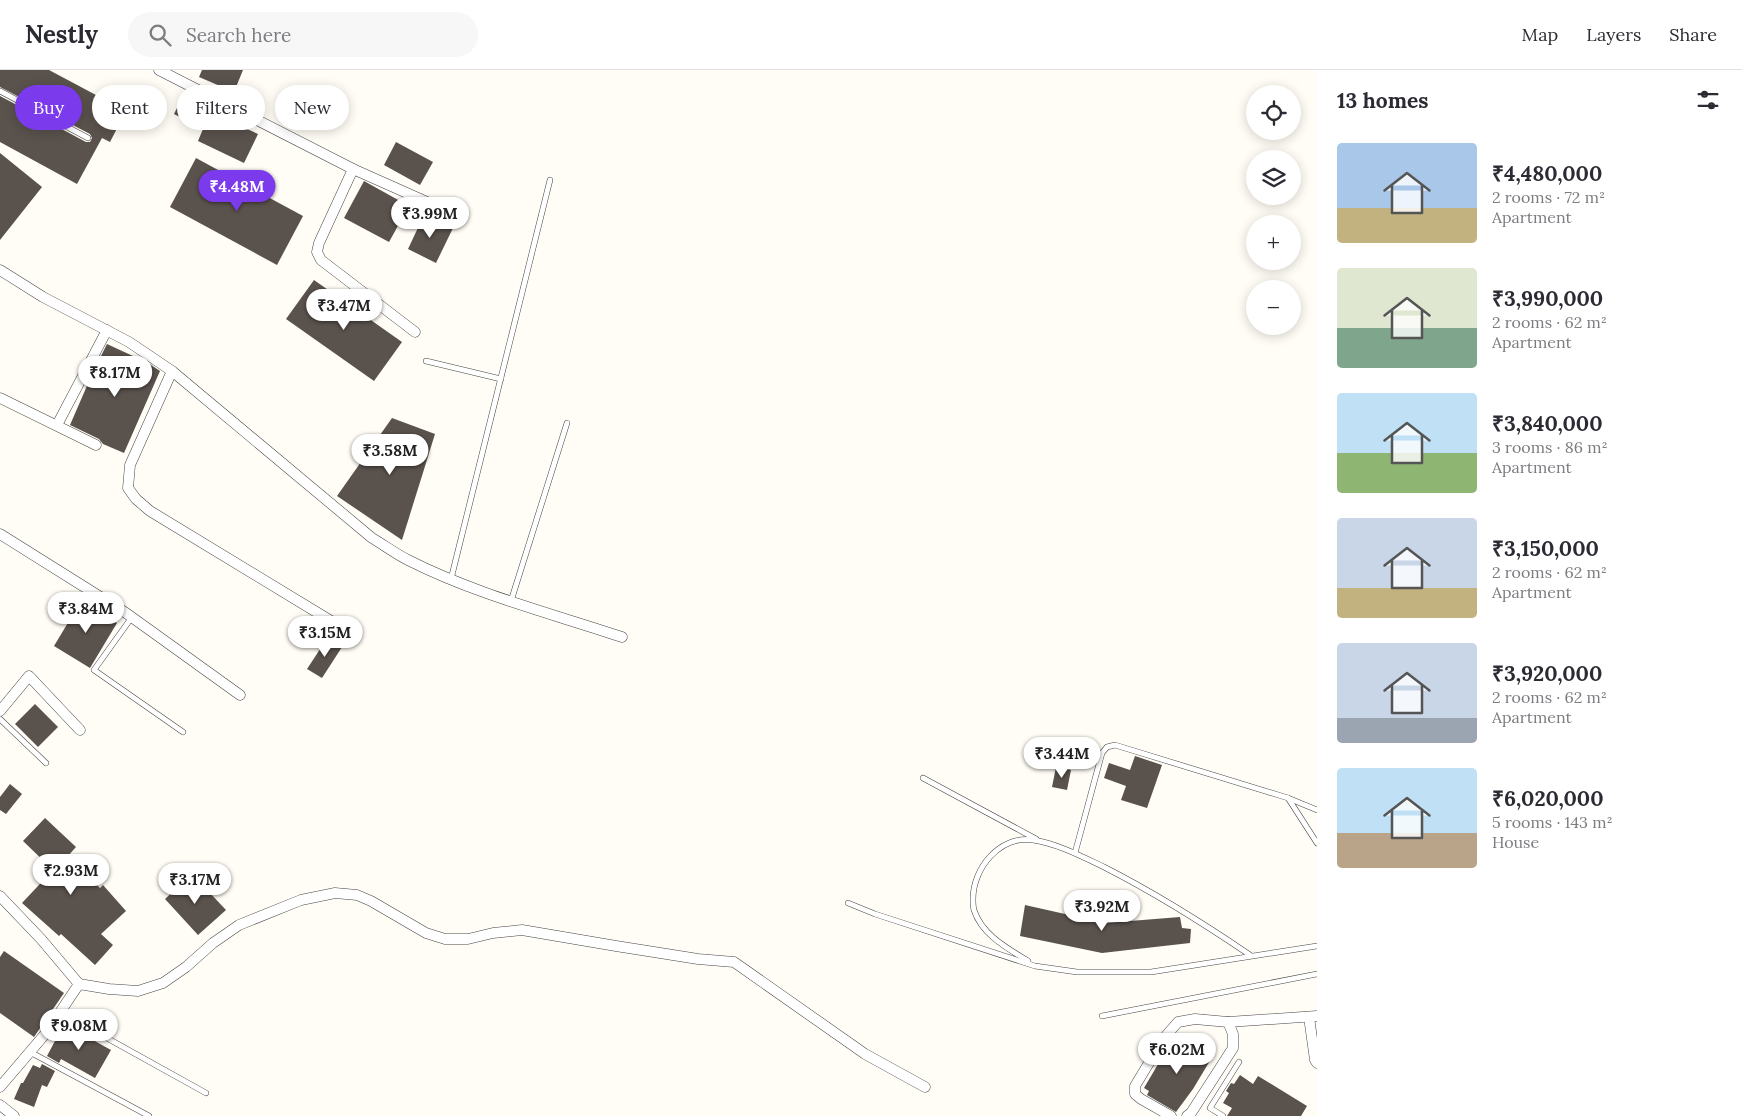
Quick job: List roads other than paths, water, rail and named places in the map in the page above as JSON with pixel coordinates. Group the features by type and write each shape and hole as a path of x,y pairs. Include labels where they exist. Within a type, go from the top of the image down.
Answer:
{"street":[{"path":"159,70 353,169 454,214"},
{"path":"353,169 319,243 317,252 321,260 416,332"},
{"path":"0,270 43,297 129,342 172,371 372,538 406,559 451,579 512,601 622,636"},
{"path":"56,425 107,330"},
{"path":"172,371 130,465 128,488 136,499 150,511 346,630"},
{"path":"0,398 96,445"},
{"path":"0,534 132,618 240,694"},
{"path":"0,711 29,676 80,730"},
{"path":"0,896 41,939 79,984 109,990 138,991 163,983 239,925 301,900 335,893 357,894 372,900 426,933 445,939 468,939 492,933 522,930 698,959 734,962 865,1054 925,1088"},
{"path":"0,1088 30,1052 79,984"},
{"path":"1171,1116 1140,1099 1135,1094 1135,1086 1164,1038 1178,1022 1195,1020 1228,1022 1313,1016 1315,1060 1317,1063"},
{"path":"1187,1116 1191,1113 1233,1048 1233,1034 1228,1022"},
{"path":"0,1105 14,1116"}],"lane":[{"path":"0,91 88,138"},
{"path":"451,579 550,180"},
{"path":"426,360 501,379"},
{"path":"512,601 566,423"},
{"path":"132,618 94,670 183,732"},
{"path":"0,719 46,763"},
{"path":"1075,853 1102,753 1107,747 1115,745 1288,798 1317,810"},
{"path":"923,778 1043,843"},
{"path":"1288,798 1317,843"},
{"path":"1035,966 1001,944 984,928 973,909 973,889 978,875 988,859 1002,846 1017,840 1033,840 1075,853 1142,886 1250,956"},
{"path":"848,903 1035,966 1077,972 1151,972 1317,946"},
{"path":"1102,1016 1317,974"},
{"path":"60,1012 206,1094"},
{"path":"30,1052 149,1116"},
{"path":"1223,1116 1210,1108 1239,1062"}]}
